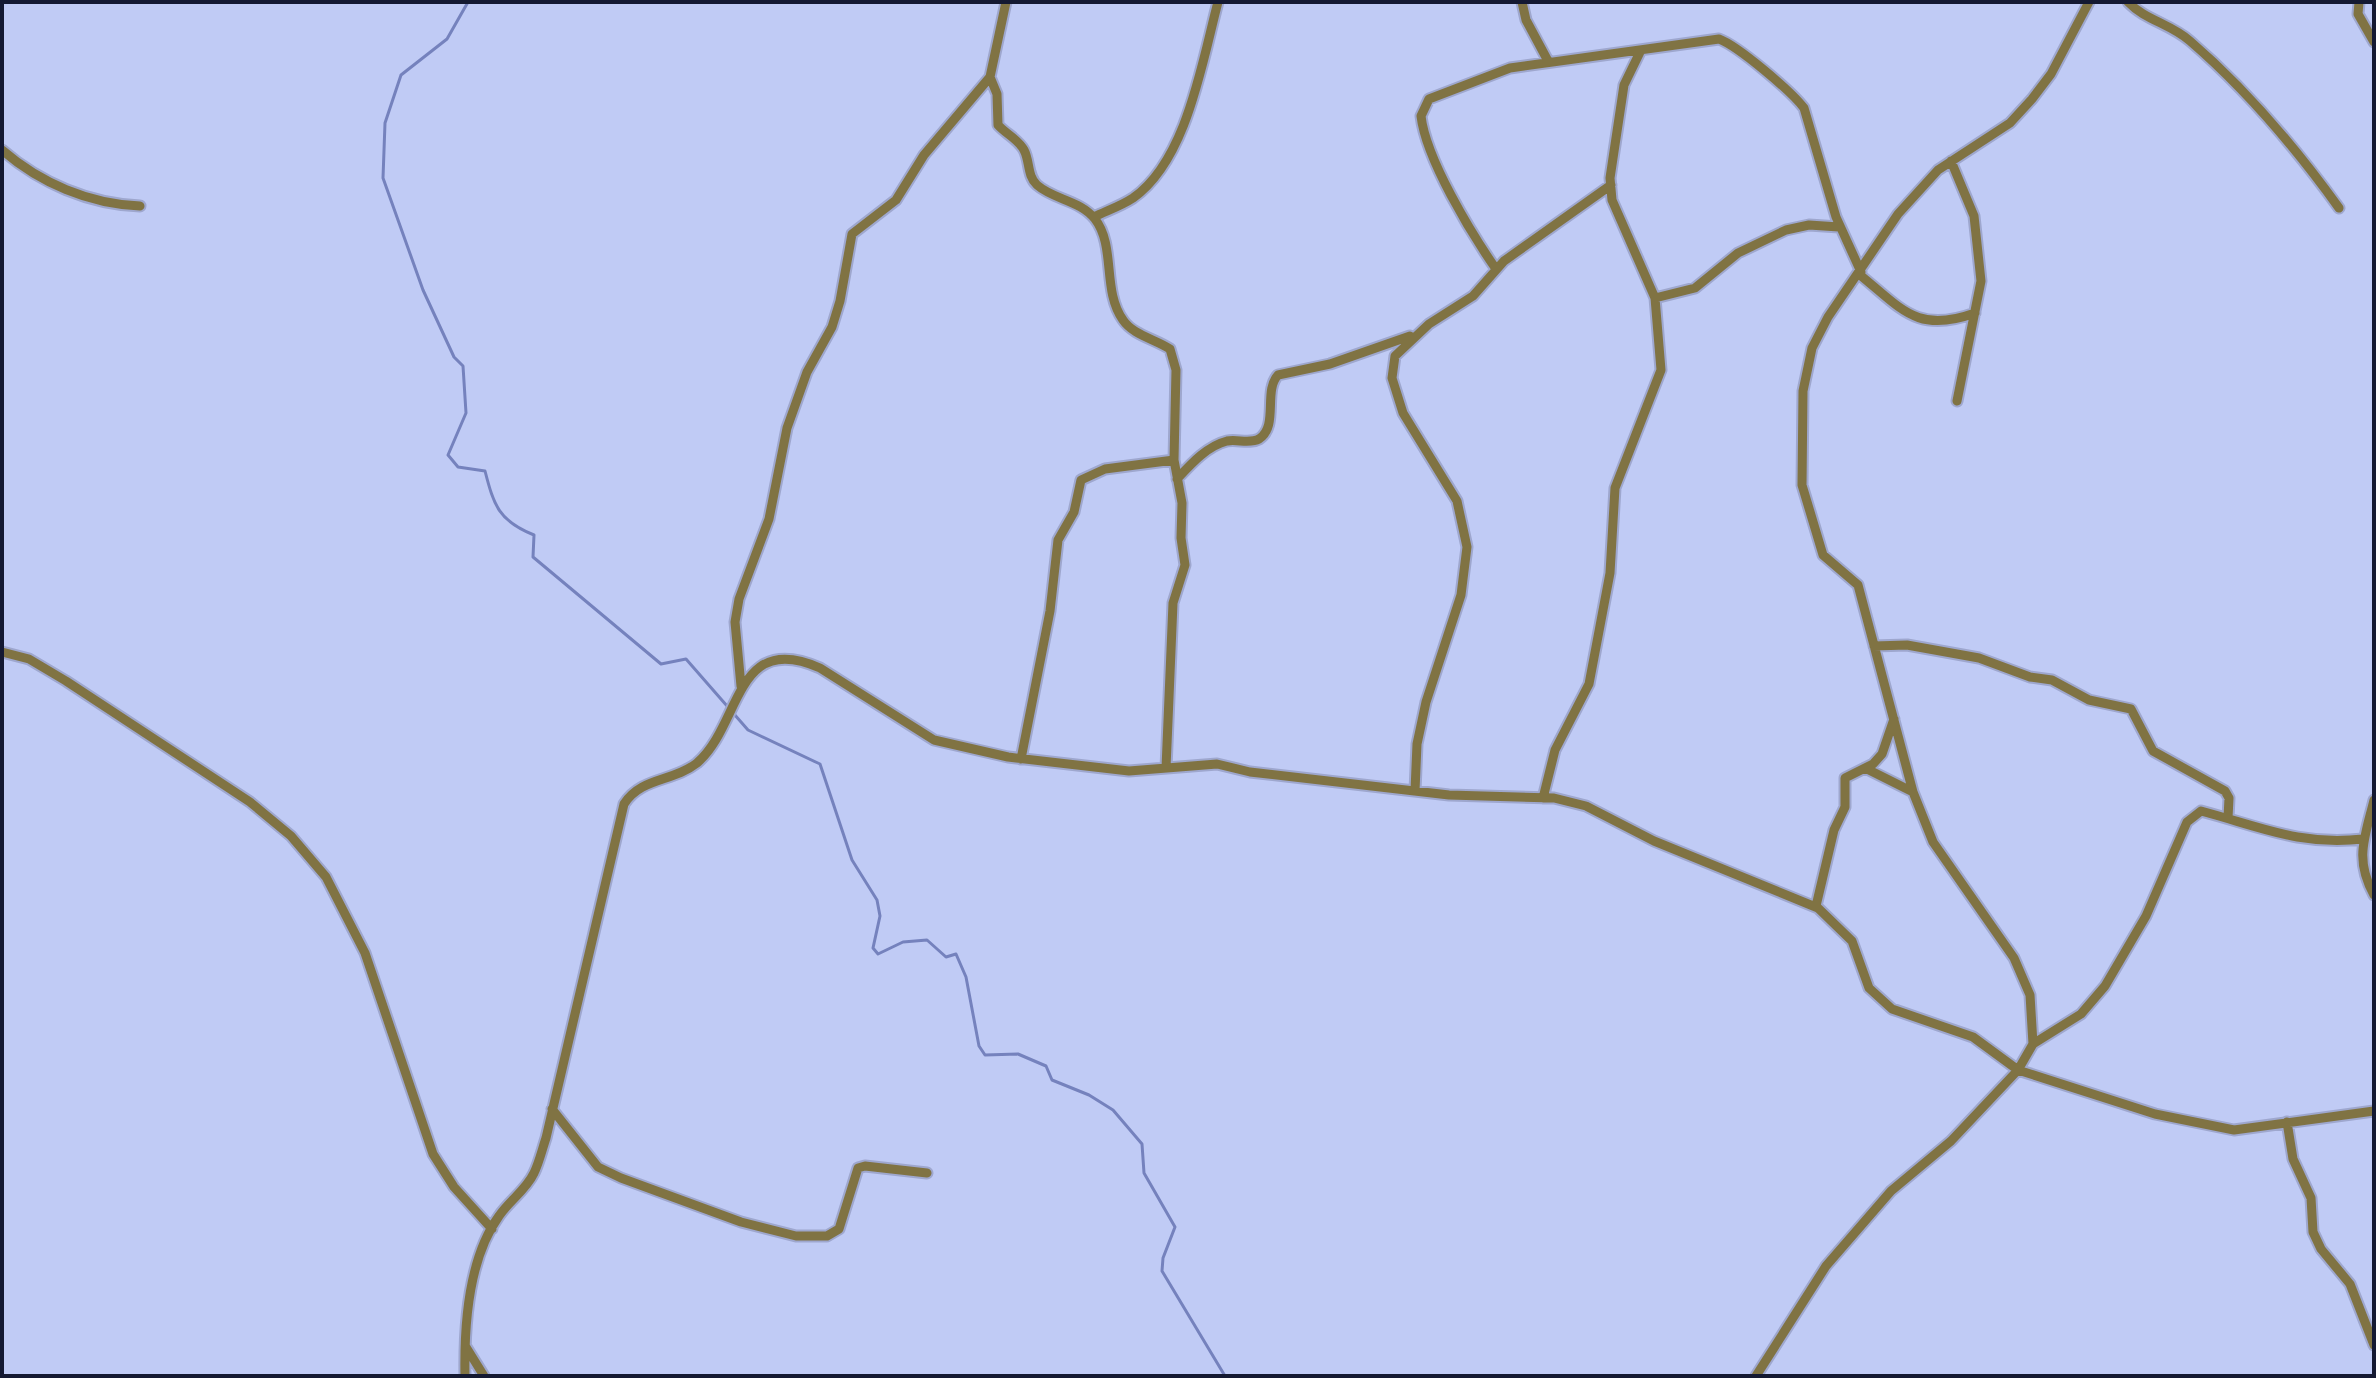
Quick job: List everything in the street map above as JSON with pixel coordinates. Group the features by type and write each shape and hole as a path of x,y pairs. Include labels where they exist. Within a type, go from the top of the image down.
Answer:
{"street":[{"path":"741,686 735,622 739,599 769,519 787,428 840,301 852,234 896,200 924,155 990,77 1006,2"},
{"path":"1094,217 1133,197 1173,148 1197,83 1218,2"},
{"path":"1522,2 1526,20 1548,61"},
{"path":"2033,1044 2030,995 2014,958 1933,842 1913,792 1858,585 1823,555 1802,485 1803,391 1812,348 1828,317 1898,214 1938,170 2010,123 2032,99 2051,74 2089,2"},
{"path":"2128,2 2143,15 2175,28 2252,97 2339,208"},
{"path":"2359,2 2358,14 2374,42"},
{"path":"1496,269 1451,194 1422,125 1423,107 1429,99 1510,68 1719,39 1794,94 1804,108 1839,227 1860,274 1910,317 1942,323 1975,313"},
{"path":"1543,798 1555,750 1589,684 1610,573 1615,488 1661,370 1655,298 1612,200 1611,185 1621,98 1641,50"},
{"path":"990,77 997,94 998,125 1024,150 1031,178 1037,186 1078,205 1094,217 1102,235 1116,304 1123,321 1170,349 1176,370 1174,460 1185,565 1173,603 1166,768"},
{"path":"2,150 18,164 59,187 118,205 140,206"},
{"path":"1951,161 1974,216 1981,281 1957,401"},
{"path":"1415,791 1417,744 1426,702 1461,595 1467,547 1457,501 1403,413 1392,378 1395,356 1417,334 1473,296 1496,269 1611,185"},
{"path":"1655,298 1695,288 1738,253 1786,230 1809,225 1839,227"},
{"path":"1177,479 1213,447 1227,441 1255,440 1263,435 1270,416 1270,387 1278,375 1330,364 1417,334"},
{"path":"1021,759 1050,611 1058,540 1074,512 1081,480 1105,469 1174,460"},
{"path":"1874,646 1907,645 1979,658 2030,677 2052,680 2089,700 2131,709 2153,751 2225,791 2229,798 2228,818"},
{"path":"2,652 29,659 66,681 250,802 291,836 326,877 365,953 433,1154 454,1187 492,1229"},
{"path":"465,1376 464,1344 471,1294 482,1249 492,1229 534,1175 624,804 633,790 688,770 707,754 719,737 741,686 758,667 772,660 805,661 857,689 934,740 1021,759 1129,771 1217,764 1250,772 1415,791 1543,798 1586,806 1654,841 1816,906 1852,941 1869,988 1883,1003 1892,1009 1973,1037 2018,1070 2155,1114 2234,1130 2374,1111"},
{"path":"1816,906 1834,830 1845,807 1845,778 1865,768 1882,754 1895,719"},
{"path":"1865,768 1913,792"},
{"path":"2374,800 2363,839 2363,862 2374,895"},
{"path":"1756,1376 1826,1266 1891,1191 1951,1141 2018,1070 2033,1044 2081,1014 2105,986 2146,916 2192,816 2201,811 2292,838 2328,843 2363,839"},
{"path":"552,1109 598,1167 741,1222 796,1236 827,1236 839,1229 858,1168 865,1166 927,1173"},
{"path":"2287,1122 2293,1159 2311,1198 2313,1232 2321,1249 2350,1284 2374,1345"},
{"path":"464,1344 484,1376"}],"waterway":[{"path":"468,2 447,39 401,75 385,123 383,178 423,290 454,357 463,366 466,413 448,455 458,467 485,471 495,503 505,518 534,535 533,557 661,664 686,659 748,730 820,764 852,860 877,900 880,916 873,948 878,954 903,942 927,940 946,957 956,954 966,977 979,1046 985,1055 1018,1054 1046,1066 1052,1080 1089,1095 1113,1110 1142,1144 1144,1173 1175,1227 1163,1258 1162,1271 1225,1376"}]}
